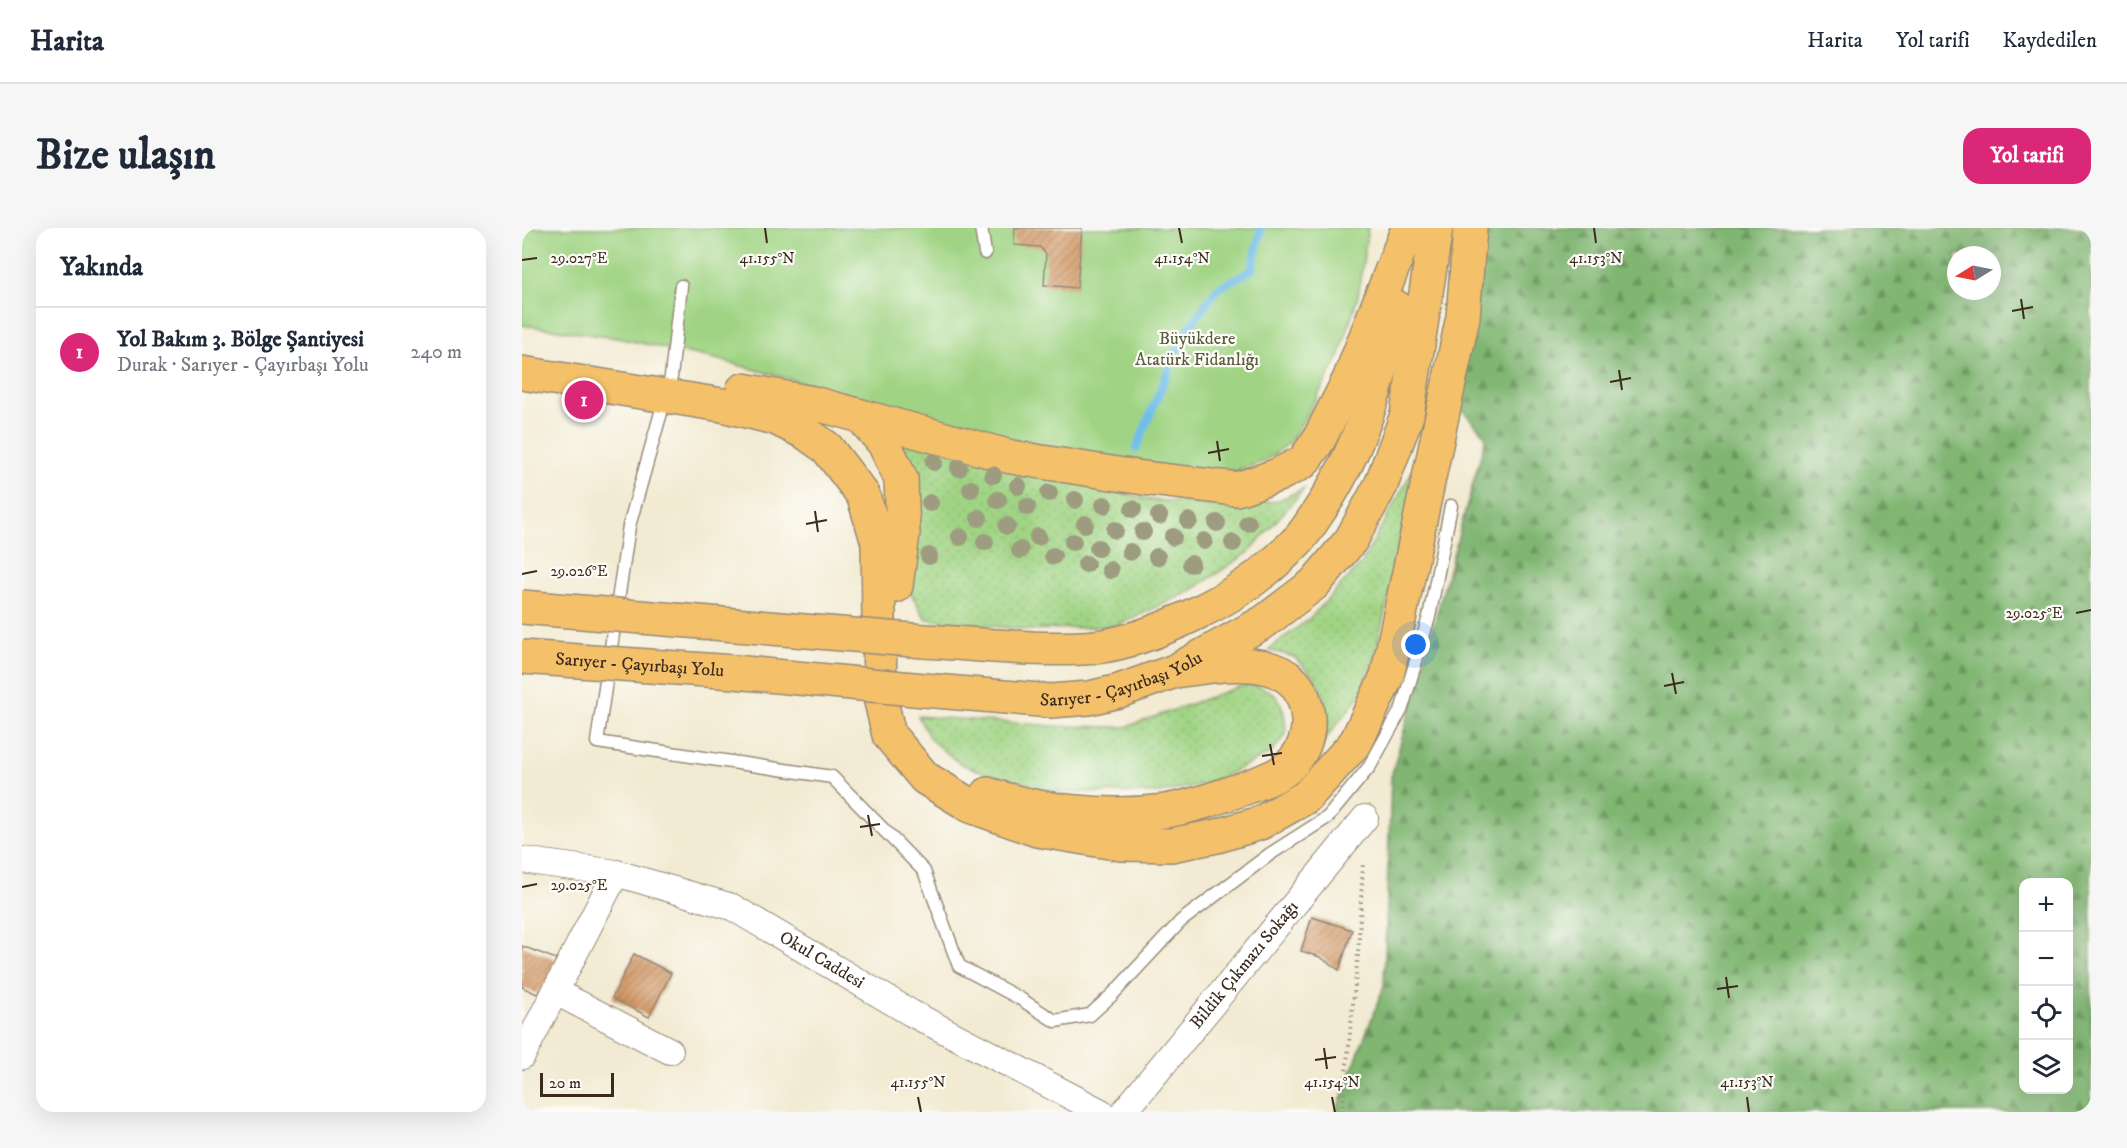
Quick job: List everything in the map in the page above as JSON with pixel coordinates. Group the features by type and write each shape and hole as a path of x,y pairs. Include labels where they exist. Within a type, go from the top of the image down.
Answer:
{"main road":[{"name":"Sarıyer - Çayırbaşı Yolu","path":"522,607 924,641 1054,649 1100,646 1161,631 1224,600 1266,571 1297,542 1334,489 1356,444 1372,400 1396,308 1408,228"},
{"path":"522,373 813,403 1011,457 1143,478 1237,489 1278,475 1303,462 1318,441 1349,380 1408,228"},
{"name":"Sarıyer - Çayırbaşı Yolu","path":"522,657 734,672 1051,701 1089,698 1119,691 1175,671 1264,622 1314,584 1351,540 1381,485 1407,415 1436,228"},
{"path":"522,352 669,387 723,405 775,418 806,433 827,448 863,495 878,542 880,697 889,735 925,778 970,806 1037,830 1121,844 1171,845 1217,836 1260,823 1305,797 1356,742 1388,676 1463,316 1470,228"},
{"path":"861,416 884,443 901,479 903,533 896,578 891,670 904,726 917,746 943,771 968,786 1002,798 1056,808 1102,814 1165,811 1253,785 1287,768 1305,747 1308,727 1306,703 1295,684 1281,672 1257,664 1221,664 1175,671"}],"street":[{"name":"Bildik Çıkmazı Sokağı","path":"1124,1112 1365,818"},
{"name":"Okul Caddesi","path":"522,860 616,873 732,907 911,1013 1101,1112"},
{"path":"524,1049 556,992 616,873"},
{"path":"556,992 670,1051"}],"lane":[{"path":"981,228 985,253"},
{"path":"681,286 669,387 629,526 597,742 832,777 924,871 959,966 1019,998 1055,1021 1090,1015 1113,994 1181,921 1270,854 1328,816 1370,766 1402,708 1429,617 1451,506"}],"path":[{"path":"1342,1112 1358,955 1365,818"}],"green space":[{"name":"Büyükdere Atatürk Fidanlığı","path":"522,228 1368,228 1358,296 1339,357 1290,442 1265,461 1235,471 1202,472 1103,460 1006,438 716,359 617,338 522,325"},
{"path":"1485,228 2091,228 2091,1112 1336,1112 1384,986 1391,777 1486,437 1459,406"},
{"path":"893,434 1040,475 1153,500 1232,506 1277,501 1305,488 1248,553 1187,593 1116,626 1029,630 926,619 900,575"},
{"path":"1419,459 1375,656 1358,698 1321,744 1328,722 1324,697 1314,677 1294,657 1268,650 1310,618 1361,564"},
{"path":"1247,684 1267,690 1278,699 1284,714 1286,735 1271,753 1212,782 1161,793 1061,792 990,775 959,763 930,739 918,716 1054,726 1126,727"}],"building":[{"path":"1015,228 1082,228 1077,288 1044,285 1046,254 1040,247 1014,245"},
{"path":"1312,917 1352,930 1339,970 1320,957 1301,951"},
{"path":"522,946 556,959 550,979 537,994 522,987"},
{"path":"634,954 671,973 649,1017 612,998"}],"waterway":[{"path":"1136,449 1182,337 1218,288 1252,270 1261,228"}],"place":[{"name":"Yol Bakım 3. Bölge Şantiyesi","path":"584,400"}]}
